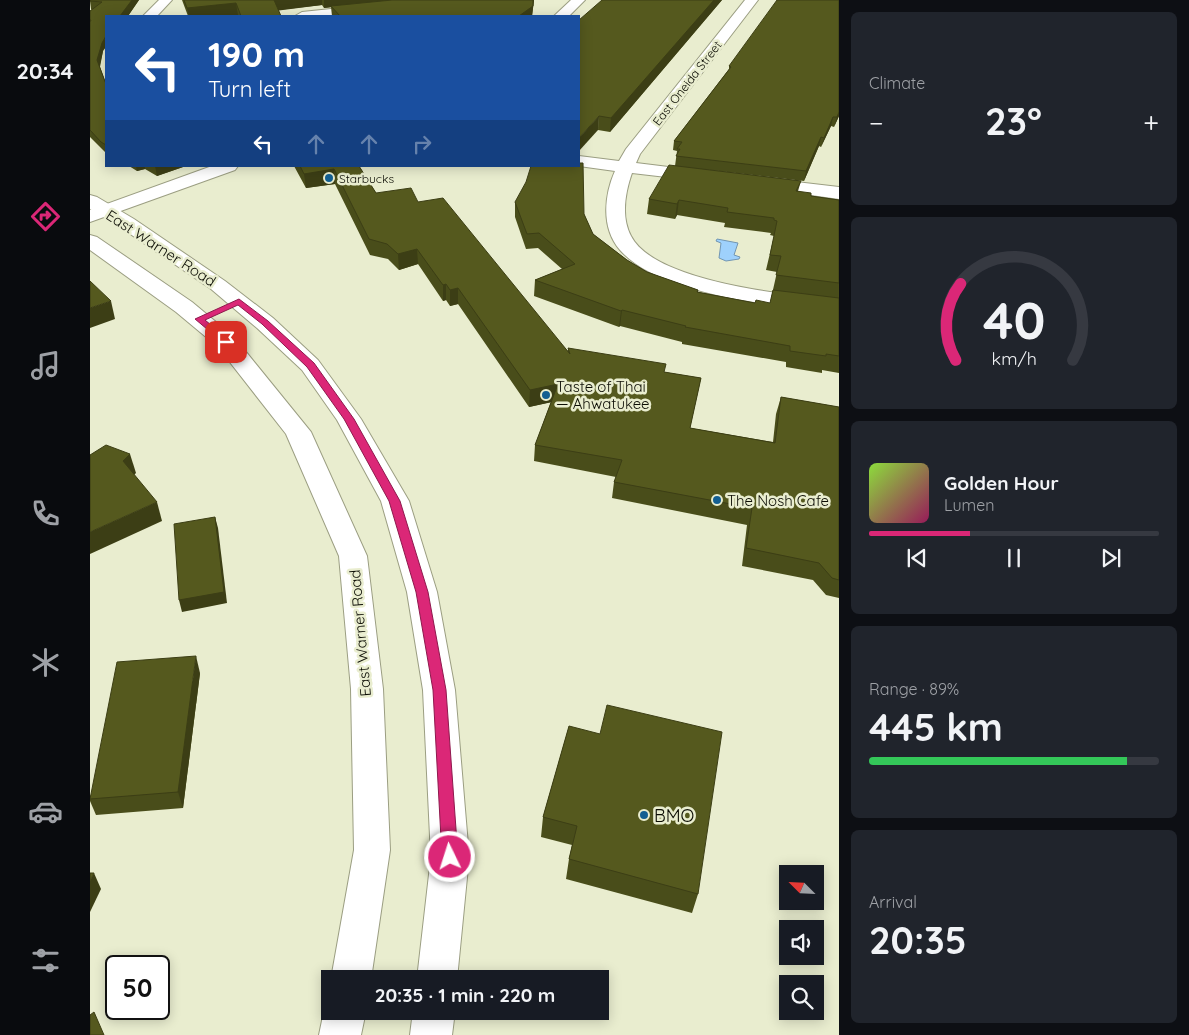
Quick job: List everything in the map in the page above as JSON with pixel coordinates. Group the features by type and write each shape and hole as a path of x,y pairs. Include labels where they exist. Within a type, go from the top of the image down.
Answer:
{"main road":[{"path":"151,15 166,0"},
{"path":"562,15 576,0"},
{"name":"East Oneida Street","path":"752,0 632,153 621,175 616,214 618,231 628,247 644,260 672,275 711,287 839,307"},
{"path":"311,15 387,7"},
{"path":"580,161 722,178"},
{"path":"95,210 226,167"},
{"path":"742,181 839,193"},
{"name":"East Warner Road","path":"95,210 184,262 239,301 265,322 310,365 349,419 395,501 422,592 439,690 450,857 438,970"},
{"name":"East Warner Road","path":"90,241 147,280 226,342 298,432 353,556 367,689 372,850 352,970"},
{"path":"199,319 239,301"},
{"path":"340,1035 343,1020"},
{"path":"431,1035 433,1020"}],"water":[{"path":"717,239 738,243 734,255 740,257 739,259 726,261 719,258 721,243 716,241"}],"building":[{"path":"132,0 121,15 105,15 105,38 97,60 105,81 105,144 90,130 90,11 102,2 90,1"},
{"path":"184,0 274,0 281,15 241,15 236,3 187,8"},
{"path":"392,0 533,0 533,6 520,15 339,15 331,6"},
{"path":"602,0 714,0 611,118 599,116 580,137 580,19"},
{"path":"777,0 839,0 839,112 837,117 833,117 824,138 821,137 806,171 676,156 680,149 677,149 682,142 674,141 731,67 729,66"},
{"path":"580,163 583,163 584,214 593,234 627,260 647,272 698,290 697,292 755,303 756,300 770,303 773,290 839,298 839,356 790,351 790,346 685,327 621,311 535,280 575,264 539,233 527,234 515,202 526,182 531,167 580,167"},
{"path":"669,165 801,181 796,191 811,193 811,196 839,200 839,283 776,275 781,256 770,255 777,221 774,218 727,212 728,208 679,200 677,204 649,199"},
{"path":"300,167 360,167 376,193 411,188 418,202 443,198 570,354 568,348 666,364 664,372 701,378 690,428 775,443 781,397 839,407 839,580 832,578 819,563 746,548 752,508 614,482 622,460 535,445 558,384 530,390 458,288 450,290 446,284 443,285 417,249 398,254 387,244 369,239 334,169 304,174"},
{"path":"90,281 111,301 90,308"},
{"path":"106,445 130,454 123,461 157,502 90,532 90,455"},
{"path":"215,517 224,592 179,600 174,524"},
{"path":"196,656 178,792 90,799 117,662"},
{"path":"607,705 722,732 698,894 569,859 577,826 543,817 569,726 600,734"},
{"path":"90,873 94,873 90,881"},
{"path":"94,1012 104,1035 90,1035 90,1015"}],"place":[{"name":"Starbucks","path":"329,178"},
{"name":"Taste of Thai — Ahwatukee","path":"546,395"},
{"name":"The Nosh Cafe","path":"717,500"},
{"name":"BMO","path":"644,815"}],"route":[{"path":"226,342 199,319 239,301 265,322 310,365 349,419 395,501 422,592 439,690 450,857"}]}
